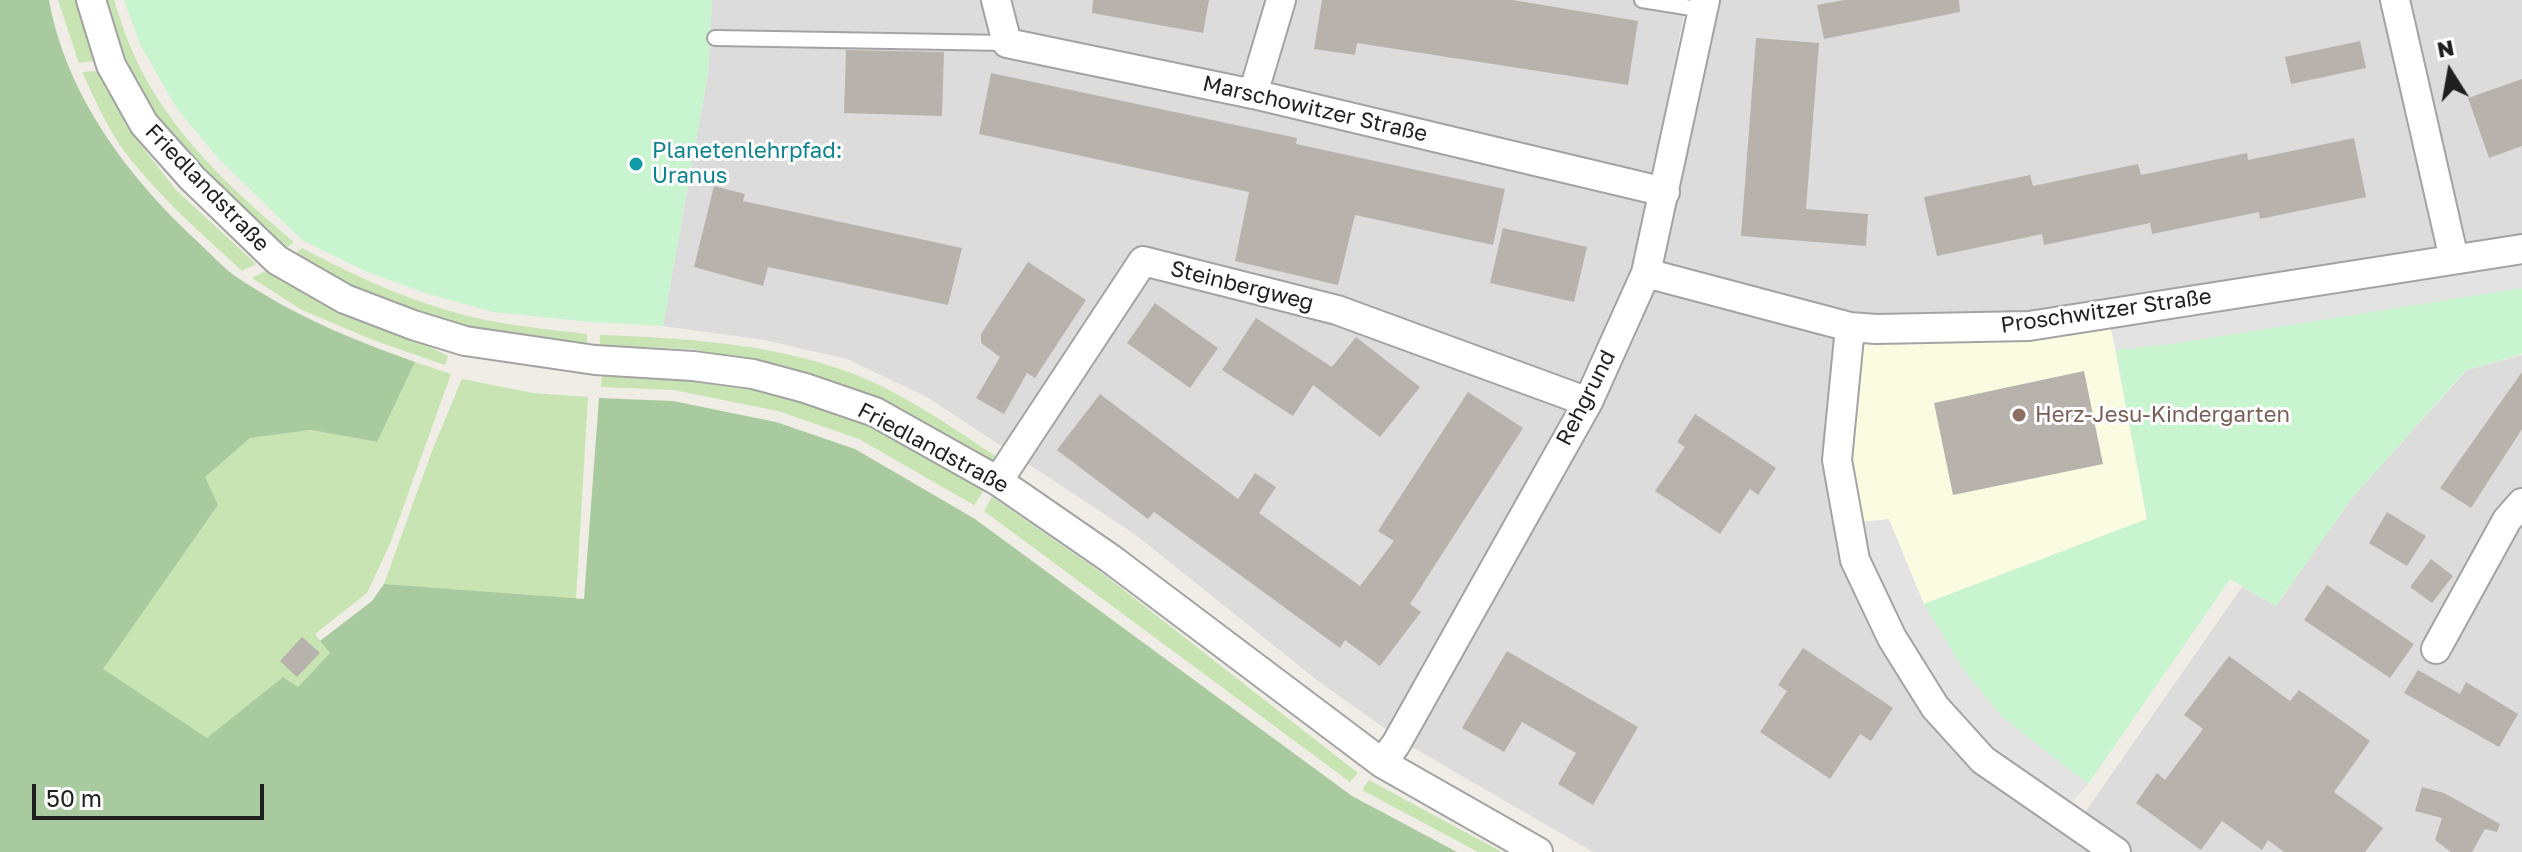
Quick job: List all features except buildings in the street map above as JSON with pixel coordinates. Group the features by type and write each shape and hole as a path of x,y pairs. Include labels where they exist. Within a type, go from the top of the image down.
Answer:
{"street":[{"name":"Friedlandstraße","path":"91,0 111,65 144,124 201,188 277,260 345,299 465,341 595,360 693,366 753,374 875,412 998,481 1111,559 1382,763 1538,852"},
{"path":"996,0 1007,43"},
{"path":"1253,94 1281,0"},
{"path":"2395,0 2454,259"},
{"name":"Rehgrund","path":"1382,763 1396,744 1588,402 1646,273 1704,5"},
{"name":"Marschowitzer Straße","path":"1007,43 1253,94 1665,192"},
{"name":"Proschwitzer Straße","path":"1646,273 1850,327 2029,326 2522,249"},
{"name":"Steinbergweg","path":"998,481 1143,261 1337,310 1588,402"},
{"path":"1850,327 1837,460 1855,560 1892,638 1935,707 1983,760 2116,852"},
{"path":"2436,649 2507,520 2522,503"}],"lane":[{"path":"1642,0 1704,5"},
{"path":"715,38 1007,43"}],"shaded area":[{"path":"712,0 1687,0 1634,266 1569,403 1390,732 1318,681 1136,535 927,397 847,359 764,340 663,326 708,73"},
{"path":"1716,0 2522,0 2522,239 2028,316 1886,319 1849,314 1657,267"},
{"path":"2522,263 2522,288 2172,344 2116,350 2110,325"},
{"path":"1647,285 1840,337 1883,638 2102,852 1593,852 1407,744"},
{"path":"2110,325 2147,519 1924,604 1889,520 1861,522 1848,460 1859,339"},
{"path":"2522,355 2522,852 2125,852 2079,821 2242,587 2276,606 2352,498 2467,370"},
{"path":"1889,519 1924,604 1962,668 2002,717 2088,784 2069,806 1990,750 1950,703 1906,634 1868,557 1861,522"}],"green space":[{"path":"0,0 49,0 57,35 70,69 104,132 147,190 227,270 302,315 346,336 415,362 377,442 311,430 250,438 205,477 218,505 103,669 207,738 283,677 298,687 330,653 320,641 372,601 384,584 584,599 599,398 673,401 776,422 855,449 975,519 1352,796 1457,852 0,852"},
{"path":"58,0 75,0 94,61 79,63"},
{"path":"105,0 114,0 130,46 160,103 222,177 294,242 284,250 233,203 170,136 127,60"},
{"path":"124,0 712,0 708,73 663,326 493,312 425,293 365,271 302,240 218,158 176,107 141,46"},
{"path":"99,71 130,131 176,190 256,264 242,271 170,204 131,160 110,129 82,72"},
{"path":"302,248 416,300 490,321 587,334 587,344 500,333 412,309 364,291 292,257"},
{"path":"265,271 338,310 412,338 448,356 445,365 373,340 302,310 252,278"},
{"path":"2522,288 2522,354 2466,370 2352,498 2276,606 2230,579 2088,784 2002,717 1962,668 1924,604 2147,519 2116,350"},
{"path":"600,335 723,344 814,361 864,378 904,398 998,458 994,464 881,400 810,373 692,349 600,345"},
{"path":"415,362 451,374 390,544 367,593 315,634 330,653 298,687 283,677 207,739 102,669 218,505 204,477 250,438 311,430 376,442"},
{"path":"602,376 705,383 806,402 871,427 984,490 974,505 859,439 778,411 674,390 601,387"},
{"path":"462,379 533,393 588,397 576,599 384,584 432,451"},
{"path":"992,497 1102,573 1358,773 1350,782 984,511"},
{"path":"1369,780 1502,852 1478,852 1362,790"}],"place":[{"name":"Planetenlehrpfad: Uranus","path":"636,164"},
{"name":"Herz-Jesu-Kindergarten","path":"2019,415"}]}
